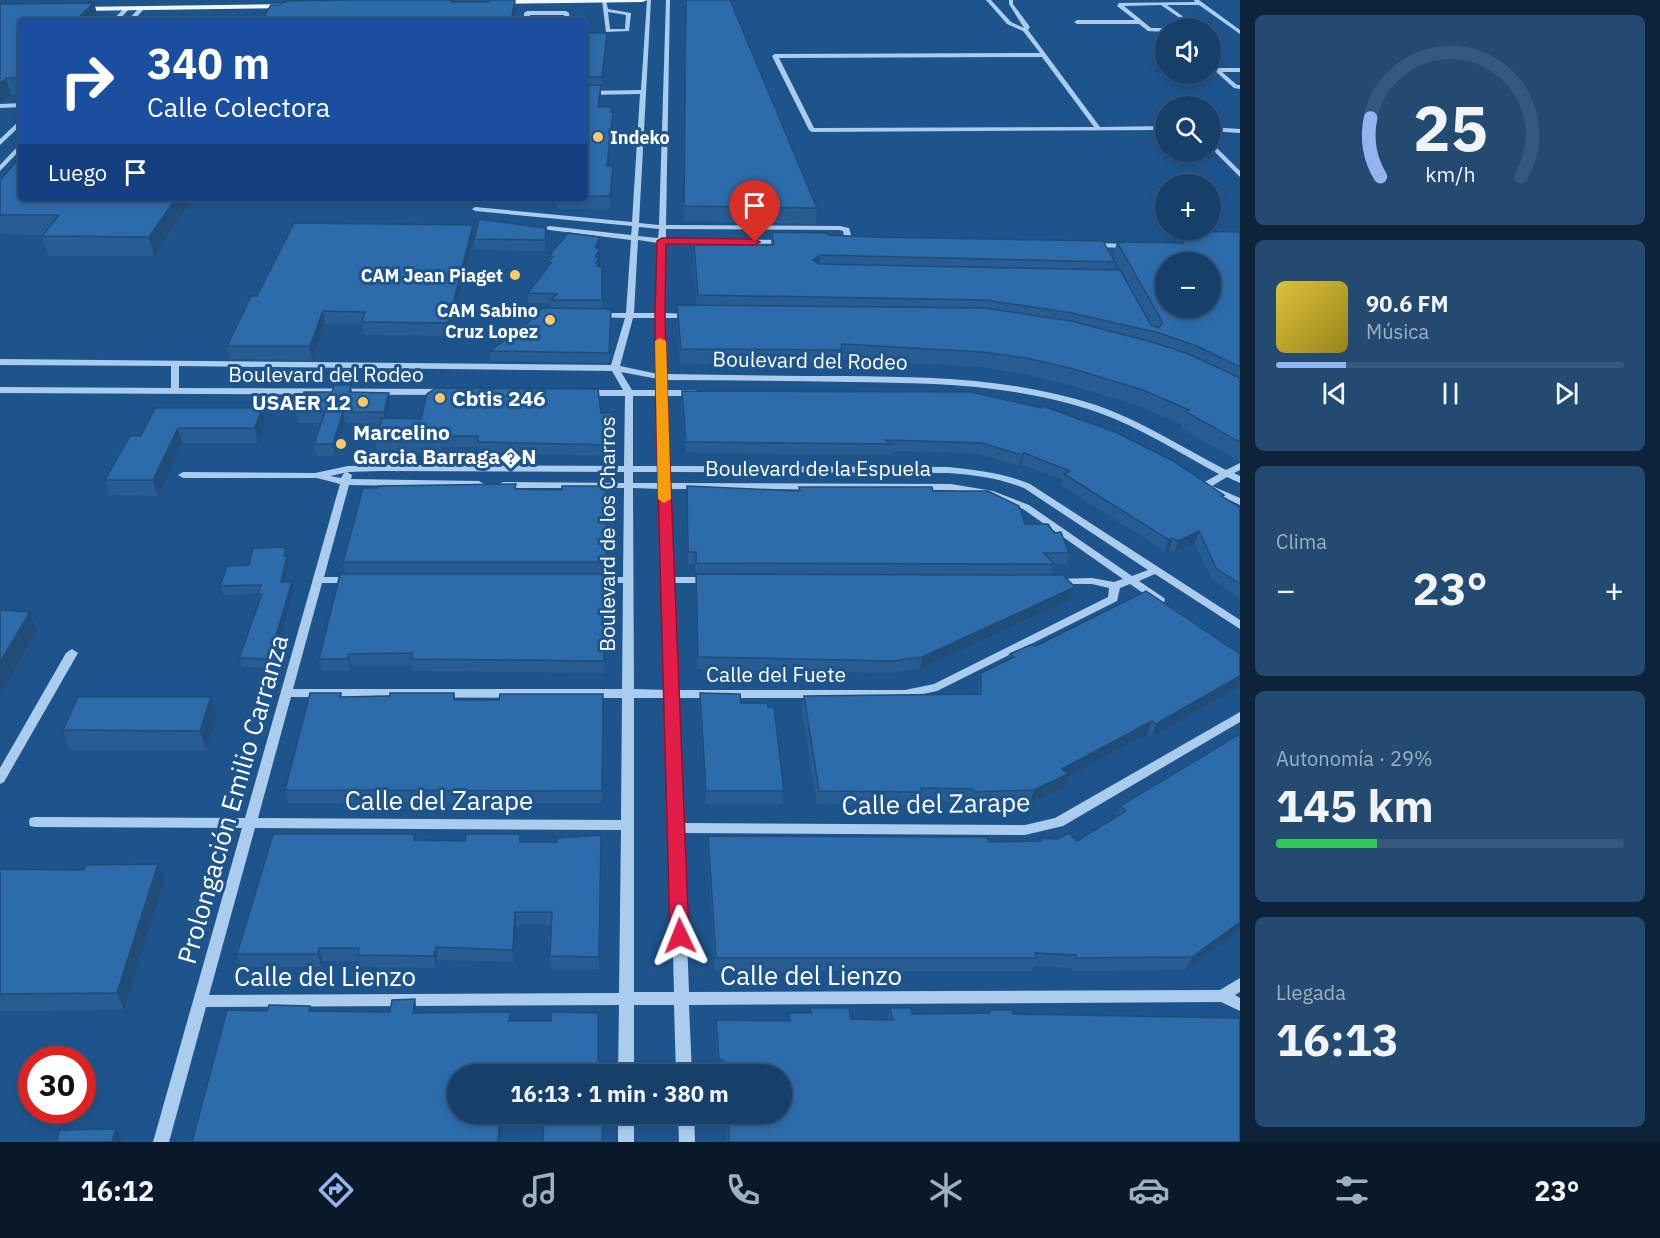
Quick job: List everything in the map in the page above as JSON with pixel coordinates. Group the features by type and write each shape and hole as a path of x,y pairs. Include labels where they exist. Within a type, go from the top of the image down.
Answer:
{"main road":[{"path":"489,3 643,0"},
{"path":"63,9 304,5"}],"street":[{"path":"615,368 630,315 649,0"},
{"path":"668,0 660,315 684,1064"},
{"path":"604,1 608,31 627,30 647,37"},
{"path":"1155,30 1150,30 1119,5 1198,1 1240,32"},
{"path":"546,2 546,18"},
{"path":"991,2 1011,2 1027,27 1025,30"},
{"path":"991,2 1009,23 1025,30 1098,128"},
{"path":"1164,3 1184,18"},
{"path":"118,18 127,8"},
{"path":"133,18 142,8"},
{"path":"606,10 629,14 648,14"},
{"path":"527,18 527,13 566,13 567,18"},
{"path":"627,30 629,14"},
{"path":"1077,22 1140,22"},
{"path":"1044,55 775,56 812,130 1155,128"},
{"path":"1240,70 1217,70 1236,87 1240,87"},
{"path":"588,93 644,92"},
{"path":"0,106 18,105"},
{"path":"0,143 18,124"},
{"path":"1221,129 1240,130"},
{"path":"0,169 18,148"},
{"path":"1221,155 1240,175"},
{"path":"475,209 662,227 840,228 846,230 849,243"},
{"path":"549,228 662,241 791,242"},
{"path":"837,243 861,243"},
{"path":"1089,245 1142,246"},
{"path":"1101,246 1106,254"},
{"path":"526,313 561,314"},
{"path":"584,314 695,316"},
{"name":"Boulevard del Rodeo","path":"0,362 615,368 661,377 938,380 1006,387 1069,400 1121,418 1240,480"},
{"path":"175,364 175,391"},
{"name":"Boulevard de los Charros","path":"615,368 629,393 626,1064"},
{"name":"Boulevard del Rodeo","path":"1,391 450,392"},
{"name":"Boulevard del Rodeo","path":"569,393 705,393"},
{"path":"1204,486 1240,466"},
{"name":"Boulevard de la Espuela","path":"347,476 628,469 948,470 991,475 1027,486 1050,498 1240,625"},
{"path":"183,475 347,476"},
{"name":"Boulevard de la Espuela","path":"347,476 628,486 951,487 979,490 1005,496 1026,507 1171,608"},
{"name":"Prolongación Emilio Carranza","path":"160,1142 288,693 347,476"},
{"path":"1195,480 1240,502"},
{"path":"1045,581 1092,581 1115,586 1157,570"},
{"path":"319,580 367,580"},
{"path":"579,580 627,580"},
{"path":"667,580 714,580"},
{"name":"Calle del Fuete","path":"288,693 905,694 923,692 1113,599 1115,586"},
{"path":"0,779 72,653"},
{"name":"Calle del Zarape","path":"676,828 1025,830 1058,822 1240,716"},
{"name":"Calle del Zarape","path":"35,822 626,825"},
{"path":"1223,996 1240,984"},
{"name":"Calle del Lienzo","path":"200,1001 1223,996 1240,1005"},
{"path":"626,1124 626,1142"},
{"path":"686,1124 687,1142"}],"building":[{"path":"452,0 451,2 488,2 515,0 512,18 263,18 271,5 280,5 290,1"},
{"path":"686,0 730,0 817,208 684,206"},
{"path":"94,3 78,18 18,18 18,77 6,78 0,84 0,4"},
{"path":"588,33 607,33 602,77 588,77"},
{"path":"588,85 601,85 598,107 611,107 611,112 613,112 607,166 613,166 610,196 588,196"},
{"path":"18,159 18,201 174,201 149,237 42,236 59,215 0,215 0,180"},
{"path":"479,219 546,228 545,240 474,239"},
{"path":"294,223 473,225 448,323 362,322 365,312 323,311 310,346 227,346 251,296 257,296"},
{"path":"772,232 872,237 1103,241 1115,262 820,255 813,260 819,264 1120,270 1151,325 1158,328 1163,323 1160,318 1221,318 1221,252 1155,252 1155,309 1117,242 1184,243 1183,240 1221,240 1221,232 1240,232 1240,367 1197,346 1159,333 1072,313 985,300 698,295 694,245 774,245"},
{"path":"568,233 600,237 595,248 600,249 595,257 600,257 596,263 599,263 597,266 602,267 602,300 551,300 557,294 528,293 551,263 548,262 553,257 549,256"},
{"path":"677,305 985,308 1071,321 1189,354 1240,378 1240,442 1186,412 1189,410 1143,390 1070,368 1026,358 983,352 842,344 841,350 681,349"},
{"path":"542,308 611,309 609,353 490,351 525,326"},
{"path":"334,385 351,385 349,392 389,393 384,412 343,412 333,444 314,444 325,412 297,411 304,392 332,392"},
{"path":"436,388 598,389 601,413 612,413 612,445 478,442 478,436 440,436 440,440 376,441 382,418 421,419 427,394"},
{"path":"682,391 971,392 1042,408 1043,406 1115,432 1173,461 1240,507 1240,584 1216,568 1199,531 1178,541 1173,538 1169,540 1064,474 1070,471 1024,453 1022,455 982,443 885,440 894,444 686,442"},
{"path":"155,408 262,408 255,428 178,428 153,480 105,480 130,436 141,436"},
{"path":"516,484 515,489 562,490 562,486 607,486 606,562 343,562 363,488"},
{"path":"687,486 800,491 799,487 932,487 933,491 988,491 1019,506 1025,524 1048,524 1054,533 1061,532 1069,553 1044,553 1054,564 696,563 696,552 688,552"},
{"path":"286,547 284,556 287,556 281,582 292,582 269,659 239,658 262,594 258,594 261,585 220,586 227,566 249,565 253,548"},
{"path":"340,574 606,574 609,611 606,611 604,661 411,659 412,653 349,654 348,659 319,659"},
{"path":"696,574 1063,575 1075,587 922,657 892,661 698,657"},
{"path":"1146,591 1240,654 1240,676 1156,724 1152,721 1062,769 1068,774 1034,790 974,792 973,789 921,788 922,792 819,791 804,696 981,694 981,673 1014,657 1010,654 1030,645 1036,646"},
{"path":"0,610 30,612 0,662"},
{"path":"310,693 341,693 340,697 390,696 390,693 454,693 454,700 499,700 500,694 603,694 602,791 285,790"},
{"path":"700,693 740,694 741,703 767,703 768,707 774,707 784,791 706,791"},
{"path":"78,697 211,697 200,731 63,730"},
{"path":"1240,734 1240,922 1192,957 1076,958 1076,955 1035,953 1036,958 716,958 708,836 987,837 989,842 1041,841 1040,838 1057,839 1069,833 1077,841 1126,811 1120,806"},
{"path":"273,834 414,834 414,840 465,841 466,834 520,834 520,842 557,842 557,838 601,835 599,957 550,956 552,912 515,912 513,950 436,947 434,956 358,955 359,948 319,948 318,954 237,954"},
{"path":"158,864 117,993 0,994 0,869 84,870 85,865"},
{"path":"415,999 413,1013 510,1012 509,1021 551,1021 551,1012 598,1013 598,1064 447,1064 447,1124 499,1124 498,1142 192,1142 227,1010 267,1011 269,1005 310,1006 309,1011 390,1012 392,1000"},
{"path":"810,1008 849,1008 851,1019 893,1020 890,1008 911,1008 912,1014 990,1013 990,1010 1012,1010 1013,1014 1240,1018 1240,1142 729,1142 728,1124 792,1124 792,1064 724,1064 723,1060 719,1060 716,1020 790,1021 789,1013 811,1013"},
{"path":"544,1124 603,1124 602,1142 543,1142"},
{"path":"116,1129 112,1142 56,1142 60,1130"}],"slow traffic":[{"path":"660,341 664,499"}],"place":[{"name":"Indeko","path":"598,137"},
{"name":"CAM Jean Piaget","path":"515,275"},
{"name":"CAM Sabino Cruz Lopez","path":"550,320"},
{"name":"Cbtis 246","path":"440,398"},
{"name":"USAER 12","path":"363,402"},
{"name":"Marcelino Garcia Barraga�N","path":"341,444"}],"route":[{"path":"680,936 662,412 660,315 662,241 755,242"}]}
